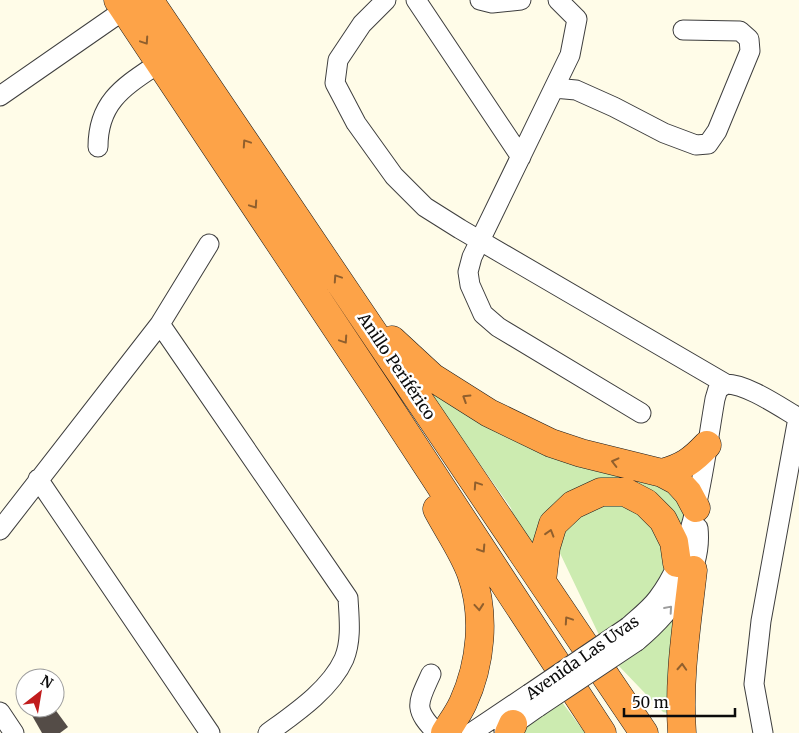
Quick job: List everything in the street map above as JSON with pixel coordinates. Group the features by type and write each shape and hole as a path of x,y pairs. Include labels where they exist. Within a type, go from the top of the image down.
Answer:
{"highway":[{"name":"Anillo Periférico","path":"149,0 644,733"},
{"name":"Anillo Periférico","path":"121,5 377,389 602,733"},
{"path":"357,307 432,377 490,413 551,443 581,453 662,473 677,481 683,487 696,508"},
{"path":"377,389 470,572 477,594 480,627 478,652 463,704 445,733"},
{"path":"662,473 681,467 695,458 707,445"},
{"path":"542,581 546,547 553,524 573,505 601,492 625,492 646,503 663,520 685,566 680,704 682,733"},
{"path":"580,700 589,733"}],"street":[{"path":"386,0 362,24 338,60 335,83 356,123 394,176 425,207 480,240 726,384 735,384 745,388 798,418 761,620 754,684 764,733"},
{"path":"416,0 522,157"},
{"path":"480,0 492,3 520,0"},
{"path":"558,0 577,19 570,55 472,257 468,272 470,285 483,314 498,327 641,413"},
{"path":"0,96 121,5"},
{"path":"554,88 576,90 664,133 696,145 708,144 717,131 750,51 749,39 740,31 683,30"},
{"path":"98,147 98,131 112,100 126,85 159,63"},
{"path":"0,530 160,324 209,244"},
{"path":"160,324 348,598 350,628 344,658 325,686 304,706 268,733"},
{"name":"Avenida Las Uvas","path":"471,733 518,715 632,634 655,625 676,601 685,566 686,543 696,508 715,399 718,389 726,384"},
{"path":"38,479 210,733"},
{"path":"431,674 419,701 421,713 437,733"},
{"path":"0,712 14,733"},
{"path":"483,733 504,716 518,715"}],"green space":[{"path":"432,377 688,493 681,716 663,712 617,664 599,635 558,549 525,556 511,508 458,433 430,415 413,389"},
{"path":"556,694 585,733 501,733"}],"building":[{"path":"33,718 61,718 68,727 60,733 42,733"}]}
